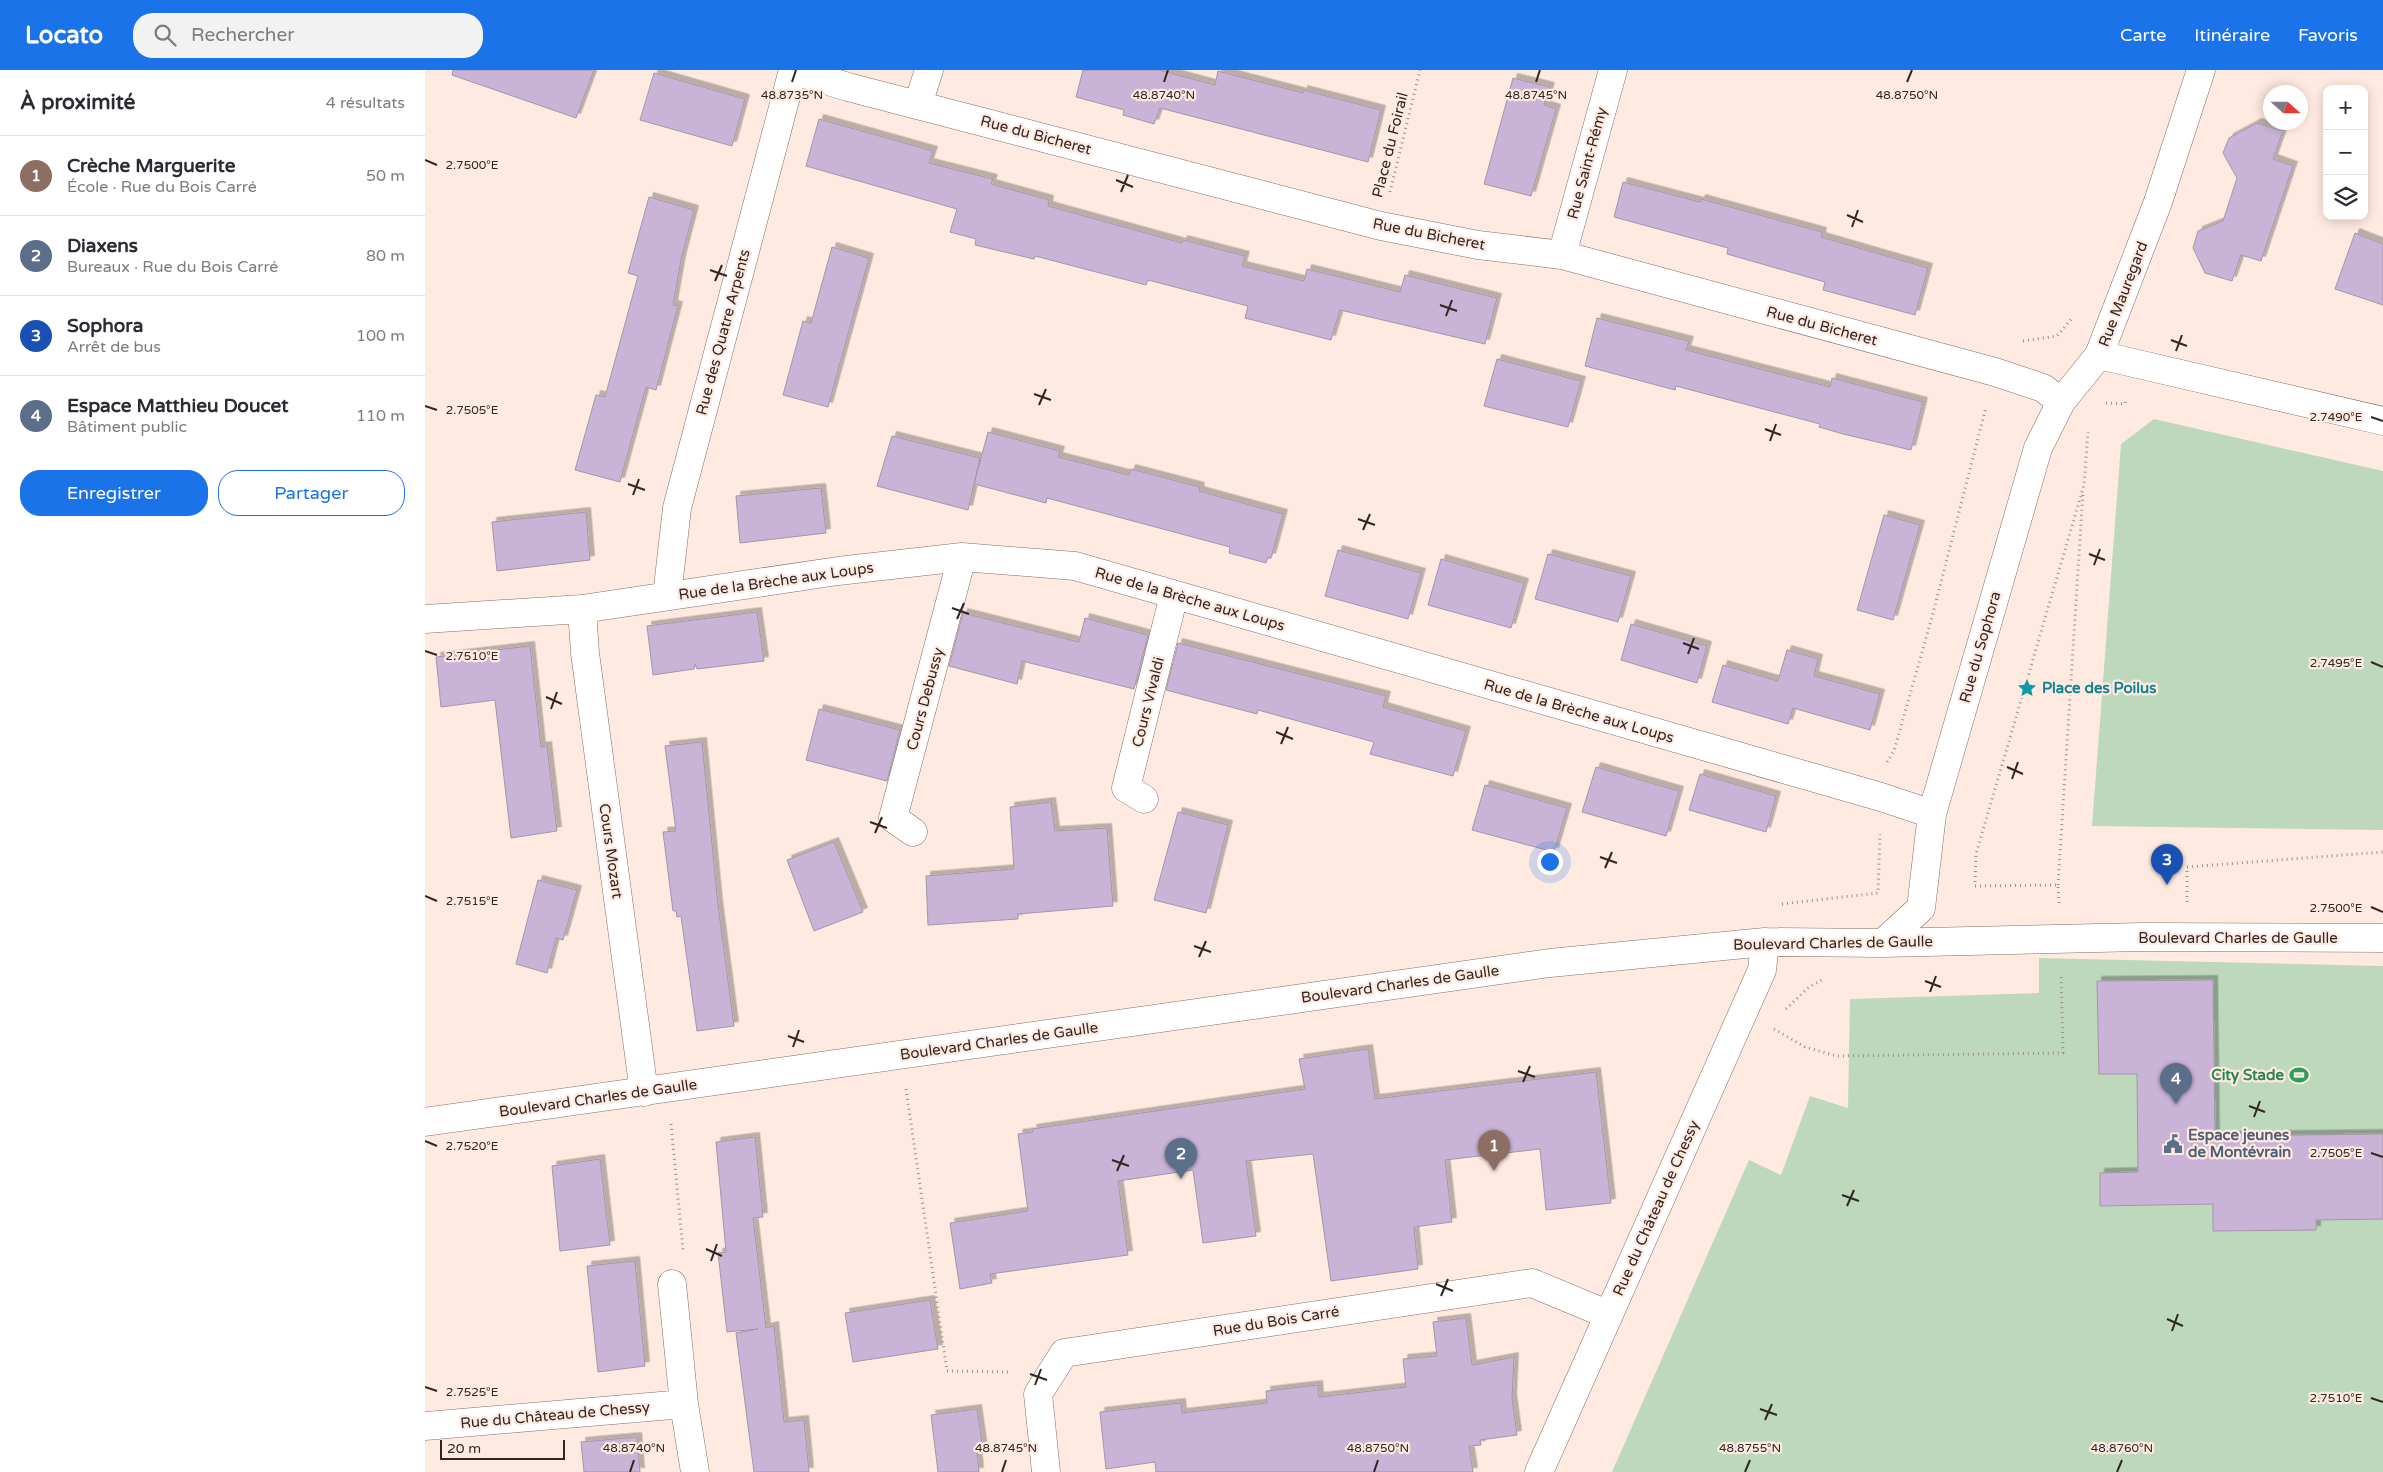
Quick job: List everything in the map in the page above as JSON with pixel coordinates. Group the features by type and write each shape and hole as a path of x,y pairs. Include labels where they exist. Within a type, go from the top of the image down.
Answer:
{"street":[{"name":"Rue du Bicheret","path":"793,70 1381,226 1478,245 1562,255 1995,372 2043,388 2061,402"},
{"name":"Rue des Quatre Arpents","path":"667,596 677,508 793,70"},
{"path":"918,104 929,70"},
{"name":"Rue Saint-Rémy","path":"1562,255 1613,70"},
{"name":"Rue Mauregard","path":"2201,70 2158,202 2099,355 2383,421"},
{"name":"Rue du Sophora","path":"1883,943 1921,908 1932,814 2037,448 2061,402 2099,355"},
{"name":"Rue de la Brèche aux Loups","path":"425,619 582,609 838,571 963,557 1075,566 1881,797 1932,814"},
{"name":"Cours Debussy","path":"913,832 893,818 963,557"},
{"name":"Cours Vivaldi","path":"1144,799 1126,788 1174,595"},
{"name":"Cours Mozart","path":"582,609 585,653 656,1090"},
{"name":"Boulevard Charles de Gaulle","path":"425,1122 1550,963 1765,942 1883,943 2059,938 2187,937 2383,938"},
{"name":"Rue du Château de Chessy","path":"1539,1472 1762,970 1765,942"},
{"name":"Rue du Bois Carré","path":"1046,1472 1038,1394 1064,1353 1532,1283 1609,1315"},
{"path":"672,1284 684,1404 695,1472"},
{"name":"Rue du Château de Chessy","path":"425,1426 684,1404"}],"path":[{"name":"Place du Foirail","path":"1381,226 1421,70"},
{"path":"1781,904 1878,893 1882,771 1894,751 1933,617 1995,372 2005,340 2025,342 2057,336 2076,314"},
{"path":"2099,402 2125,404 2137,363"},
{"path":"1768,1025 1805,1047 1837,1056 2063,1053 2058,885 2088,430"},
{"path":"2058,885 1975,886 1976,854 2084,484"},
{"path":"2187,937 2187,867 2383,852"},
{"path":"1782,1012 1809,987 1825,979"},
{"path":"901,1056 947,1371 1051,1372"},
{"path":"656,1090 684,1265 672,1284"}],"green space":[{"path":"2154,419 2383,471 2383,830 2092,826 2121,444"},
{"path":"2039,958 2383,966 2383,1472 1612,1472 1749,1160 1781,1175 1810,1096 1848,1108 1850,999 2039,993"}],"building":[{"path":"453,70 594,70 576,118 452,75"},
{"path":"1083,70 1159,70 1215,85 1218,71 1303,93 1303,90 1381,110 1368,162 1160,108 1154,124 1123,115 1124,110 1076,97"},
{"path":"654,73 745,99 732,146 640,120"},
{"path":"1513,78 1550,87 1544,105 1556,109 1531,196 1484,184"},
{"path":"819,119 933,151 929,163 993,179 991,184 1049,200 1048,206 1182,243 1183,240 1245,256 1242,266 1304,281 1307,269 1400,292 1405,275 1497,298 1485,344 1340,310 1331,340 1245,318 1248,306 1148,280 1146,285 1035,256 1034,259 975,245 976,239 950,232 957,209 806,166"},
{"path":"2257,123 2263,125 2263,130 2283,131 2273,159 2293,166 2261,261 2241,255 2232,281 2205,273 2193,248 2198,231 2223,221 2237,178 2223,153 2229,138"},
{"path":"1623,182 1700,202 1701,199 1822,232 1821,237 1928,268 1915,315 1823,290 1825,282 1727,254 1728,248 1614,217"},
{"path":"649,197 694,210 681,260 673,305 678,306 656,390 646,387 620,482 575,470 596,395 605,397 638,276 628,273"},
{"path":"2355,233 2383,244 2383,305 2335,289"},
{"path":"832,247 869,258 828,407 783,395 803,321 811,323"},
{"path":"1597,318 1689,341 1686,350 1830,387 1832,378 1923,402 1911,450 1843,434 1819,427 1820,424 1676,386 1675,390 1585,366"},
{"path":"1497,359 1581,381 1568,427 1484,406"},
{"path":"988,432 1060,451 1058,457 1129,475 1131,469 1200,487 1199,491 1283,514 1271,558 1268,557 1266,563 1229,553 1230,547 1047,498 1046,503 974,484"},
{"path":"892,436 980,458 968,510 877,486"},
{"path":"821,488 826,533 740,543 736,496"},
{"path":"586,512 590,560 497,571 492,522"},
{"path":"1884,515 1920,525 1893,620 1857,610"},
{"path":"1338,550 1421,573 1408,619 1325,596"},
{"path":"1548,554 1631,576 1618,622 1535,599"},
{"path":"1441,559 1524,583 1511,628 1428,605"},
{"path":"757,612 764,661 697,669 695,664 694,669 653,675 647,626"},
{"path":"963,613 1079,642 1085,618 1148,635 1134,689 1022,661 1017,684 949,666"},
{"path":"1631,624 1707,646 1697,683 1621,660"},
{"path":"1178,643 1386,696 1383,707 1466,731 1453,776 1370,754 1374,742 1258,710 1257,714 1166,690"},
{"path":"530,646 541,747 547,746 557,831 511,838 495,700 441,707 436,657"},
{"path":"1787,650 1818,659 1814,676 1880,694 1870,730 1793,708 1788,724 1712,702 1723,665 1778,681"},
{"path":"819,709 900,730 887,781 806,760"},
{"path":"702,742 718,905 734,1026 697,1031 681,916 677,917 676,911 673,911 663,832 676,831 665,746"},
{"path":"1596,767 1679,791 1666,836 1582,812"},
{"path":"1700,774 1776,796 1766,832 1689,810"},
{"path":"1485,785 1567,808 1554,852 1472,830"},
{"path":"1051,802 1055,831 1107,828 1113,906 1018,914 1018,919 928,925 926,876 1014,869 1010,807"},
{"path":"1178,812 1228,825 1206,913 1154,900"},
{"path":"834,842 863,912 814,931 787,860"},
{"path":"538,880 577,890 563,940 556,938 547,973 516,964"},
{"path":"2213,980 2215,1136 2383,1134 2383,1219 2316,1220 2316,1230 2213,1231 2213,1204 2100,1206 2100,1173 2138,1172 2137,1074 2099,1074 2097,981"},
{"path":"1368,1049 1375,1099 1596,1072 1611,1203 1546,1210 1540,1149 1445,1160 1452,1222 1414,1227 1418,1269 1331,1281 1313,1154 1246,1161 1256,1236 1203,1243 1193,1170 1118,1181 1128,1255 990,1274 992,1283 960,1289 950,1223 1028,1211 1018,1134 1033,1132 1032,1129 1305,1089 1299,1059"},
{"path":"755,1137 763,1217 753,1218 766,1328 774,1326 784,1422 804,1420 809,1472 754,1472 736,1333 758,1329 727,1332 718,1253 726,1252 716,1142"},
{"path":"600,1159 610,1245 560,1251 552,1166"},
{"path":"635,1261 645,1366 598,1372 587,1266"},
{"path":"930,1300 938,1349 853,1362 845,1313"},
{"path":"1466,1318 1472,1365 1514,1357 1512,1398 1517,1435 1480,1440 1481,1445 1469,1446 1473,1472 1156,1472 1155,1462 1106,1469 1100,1412 1181,1403 1182,1413 1267,1403 1266,1391 1318,1385 1319,1397 1406,1387 1403,1359 1437,1356 1433,1322"},
{"path":"977,1409 983,1451 977,1452 979,1472 938,1472 931,1415"},
{"path":"637,1437 640,1472 584,1472 581,1442"}],"place":[{"name":"Place des Poilus","path":"2027,688"},
{"name":"Sophora","path":"2167,885"},
{"name":"City Stade","path":"2299,1075"},
{"name":"Espace Matthieu Doucet","path":"2176,1104"},
{"name":"Espace jeunes de Montévrain","path":"2173,1144"},
{"name":"Crèche Marguerite","path":"1494,1171"},
{"name":"Diaxens","path":"1181,1179"}]}
